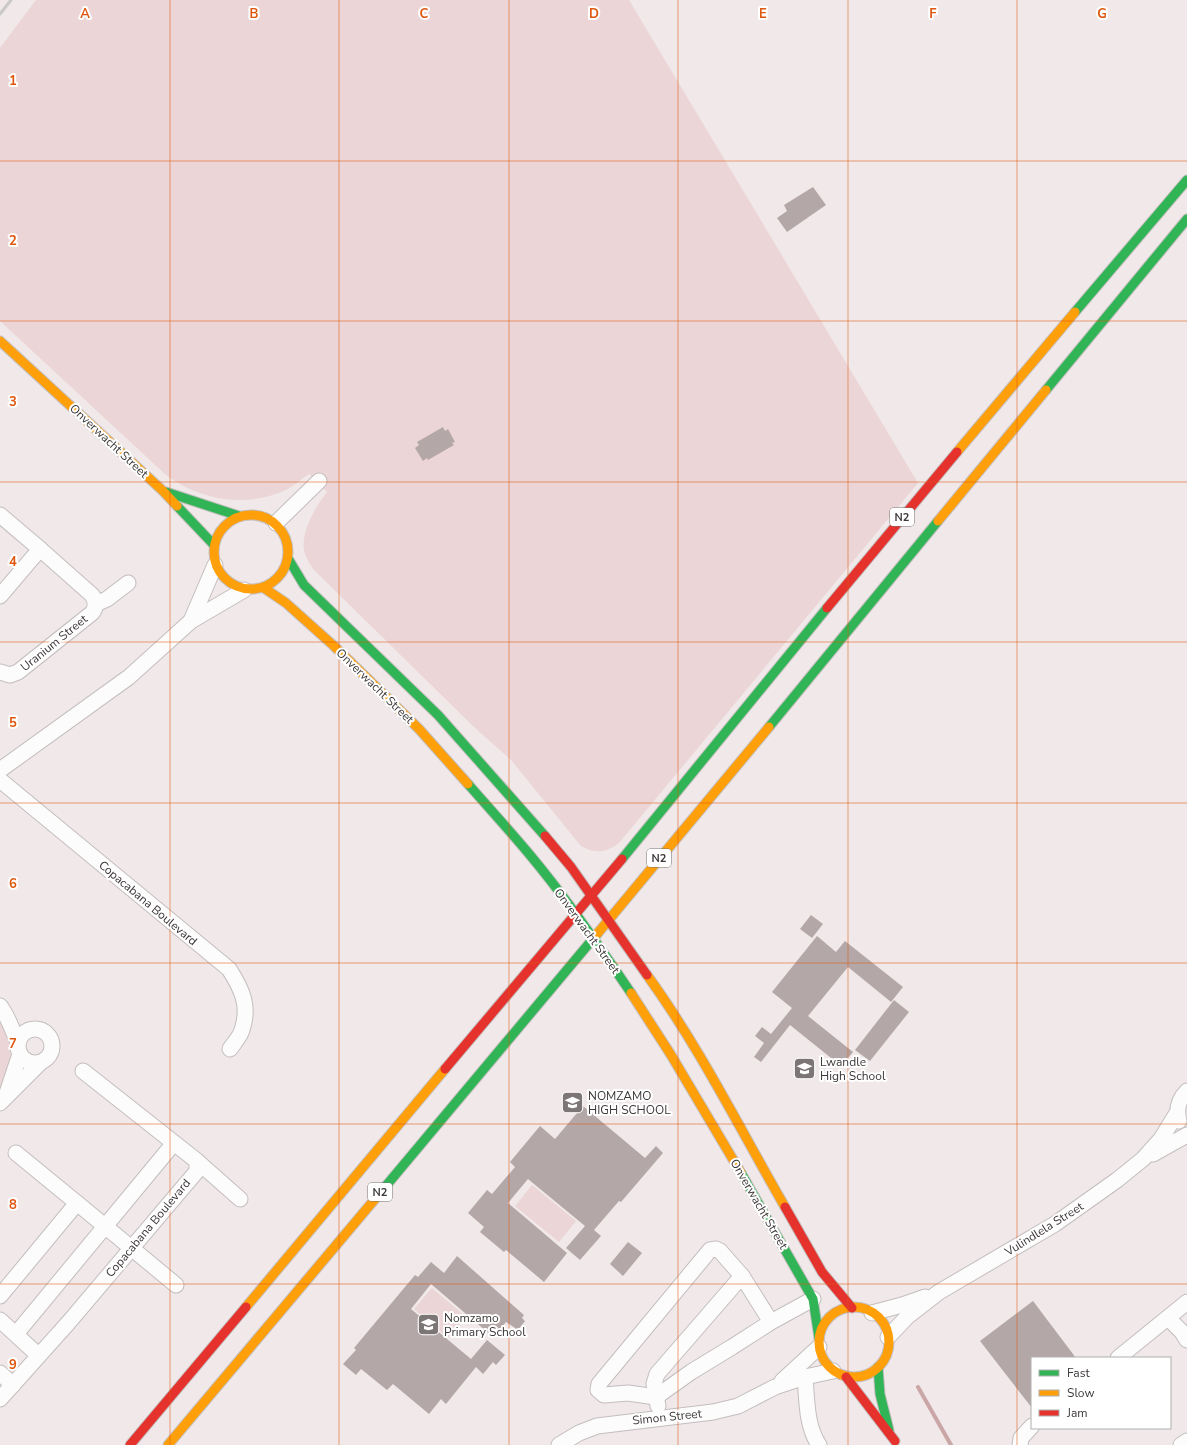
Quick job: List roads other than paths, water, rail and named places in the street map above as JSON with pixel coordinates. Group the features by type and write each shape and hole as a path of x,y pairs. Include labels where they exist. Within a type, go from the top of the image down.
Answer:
{"main road":[{"name":"N2","path":"130,1445 575,915 914,502 1187,180"},
{"name":"N2","path":"168,1445 628,898 1187,218"},
{"name":"Onverwacht Street","path":"0,341 163,491 214,545"},
{"path":"163,491 239,516 258,514 276,523 287,539 288,560 280,577 264,588 244,590 226,581 215,565 214,545 222,527 239,516"},
{"name":"Onverwacht Street","path":"288,560 304,585 438,714 566,862 662,995 703,1060 822,1272 852,1308"},
{"name":"Onverwacht Street","path":"264,588 286,603 334,646 419,729 530,855 593,939 617,972 671,1055 813,1299 819,1342"},
{"path":"839,1374 858,1377 869,1374 878,1367 886,1356 889,1343 883,1323 872,1313 862,1308 842,1309 827,1320 822,1328 819,1342 822,1356 826,1364 839,1374 896,1443"},
{"path":"878,1367 880,1394 885,1416 889,1429 896,1443"}],"street":[{"path":"276,523 318,481"},
{"name":"Uranium Street","path":"0,515 92,595 96,604 92,613 18,672 10,675 0,672"},
{"path":"0,596 40,549"},
{"path":"190,621 215,565"},
{"path":"96,604 107,599 128,583"},
{"path":"0,770 129,677 190,621 244,590"},
{"name":"Copacabana Boulevard","path":"0,780 229,969 238,983 244,998 245,1015 242,1031 230,1049"},
{"path":"2,1008 33,1029 45,1032 52,1043 52,1051 47,1059 40,1063 2,1100"},
{"path":"2,1008 25,1060 32,1063 40,1063"},
{"path":"2,1100 24,1033 33,1029"},
{"path":"83,1071 197,1161 240,1199"},
{"name":"Vulindlela Street","path":"888,1337 908,1316 939,1292 1055,1224 1117,1180 1143,1159 1161,1139 1177,1113 1178,1105 1187,1091"},
{"path":"1177,1113 1179,1121 1187,1130"},
{"name":"Vulindlela Street","path":"1143,1159 1187,1135"},
{"path":"16,1334 174,1143"},
{"path":"16,1153 176,1285"},
{"name":"Copacabana Boulevard","path":"0,1399 69,1322 197,1171 197,1161"},
{"path":"0,1296 76,1203"},
{"path":"771,1322 742,1276 720,1251 716,1249 710,1250 598,1387 600,1392 609,1396 628,1392 656,1398 691,1372 732,1348 771,1322 813,1299"},
{"path":"660,1419 654,1384 657,1374 742,1276"},
{"name":"Vulindlela Street","path":"872,1313 902,1305 939,1292"},
{"path":"1119,1357 1187,1302"},
{"path":"1168,1318 1182,1332 1187,1340"},
{"path":"0,1320 38,1355"},
{"name":"Simon Street","path":"775,1387 819,1342"},
{"path":"0,1373 13,1385"},
{"name":"Simon Street","path":"559,1445 579,1433 597,1426 713,1412 738,1406 775,1387 805,1377 839,1374"},
{"path":"805,1377 808,1417 815,1439 819,1445"},
{"path":"1020,1445 1021,1438 1031,1427"},
{"path":"1182,1445 1187,1441"}],"waterway":[{"path":"918,1387 951,1445"}],"railway":[{"path":"0,14 11,0"}],"place":[{"name":"Lwandle High School","path":"804,1069"},
{"name":"NOMZAMO HIGH SCHOOL","path":"573,1103"},
{"name":"Nomzamo Primary School","path":"428,1325"}]}
